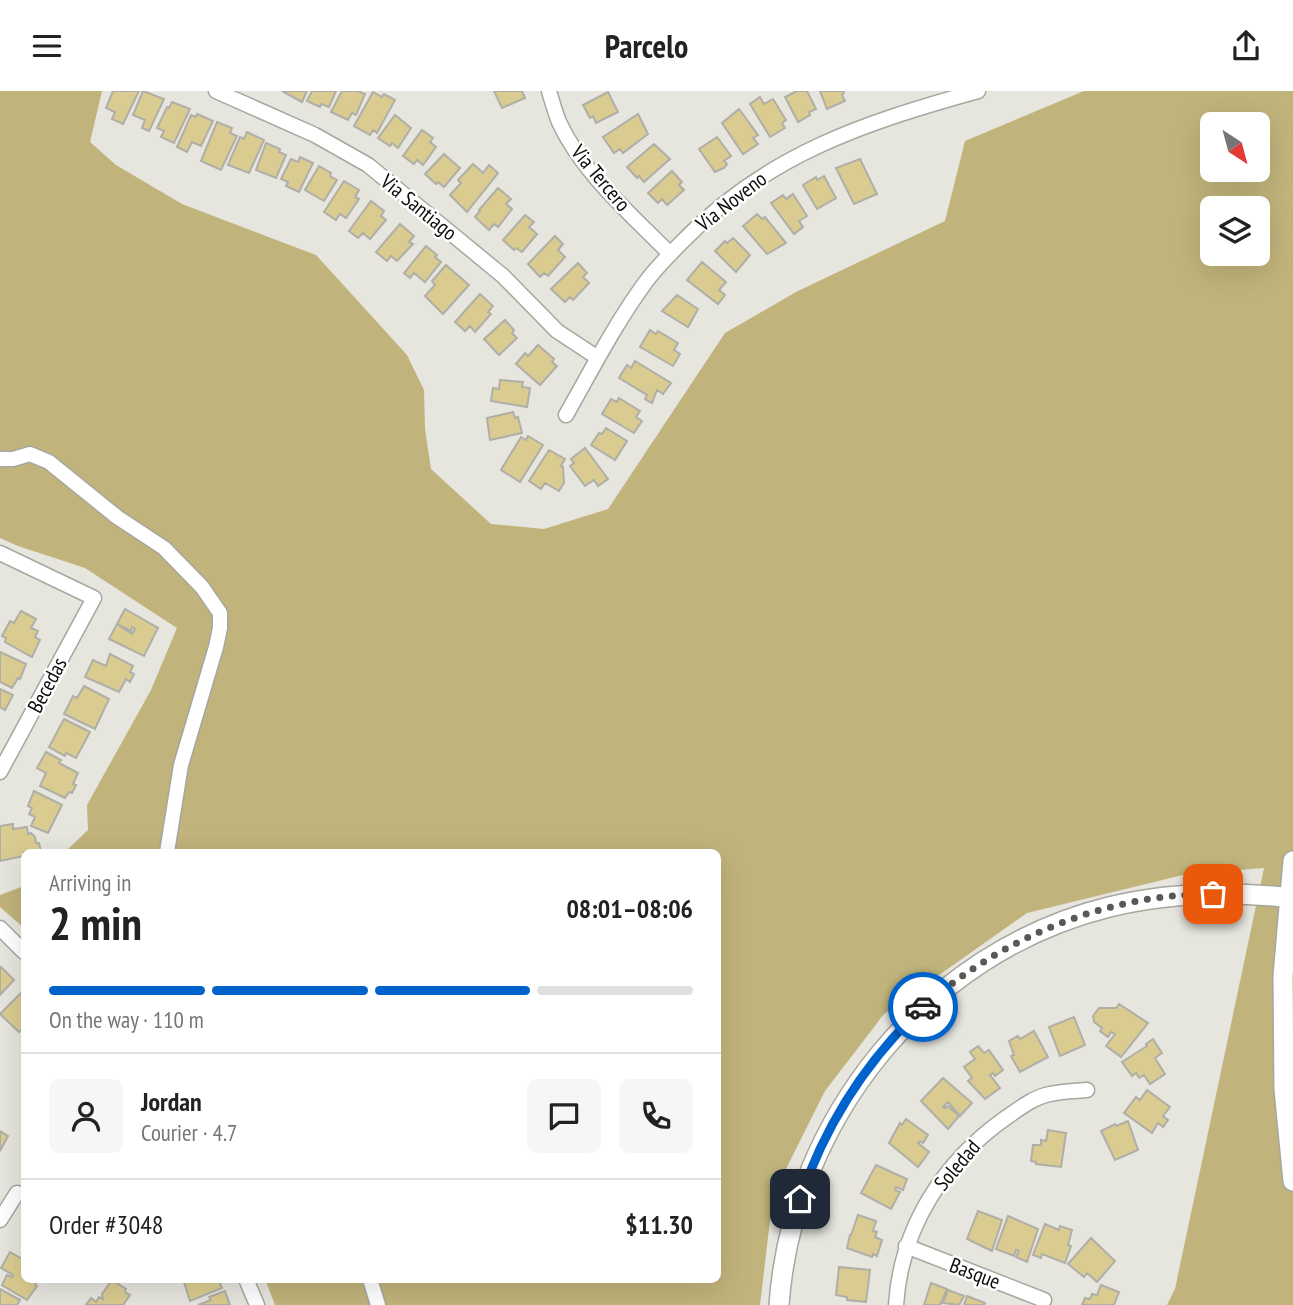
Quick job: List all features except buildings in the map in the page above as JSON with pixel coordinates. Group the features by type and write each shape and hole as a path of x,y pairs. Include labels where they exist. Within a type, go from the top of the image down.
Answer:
{"street":[{"name":"Via Santiago","path":"216,91 315,135 368,165 503,276 557,331 598,358"},
{"name":"Via Tercero","path":"549,91 558,121 575,151 600,182 670,254"},
{"name":"Via Noveno","path":"565,415 640,291 670,254 705,218 738,192 800,153 851,131 974,92"},
{"path":"0,459 13,459 30,454 62,471 80,489 117,517 164,548 202,587 220,613 216,647 181,765 167,849"},
{"name":"Becedas","path":"0,553 94,598 0,772"},
{"path":"1293,861 1292,898 1283,976 1284,1089 1293,1181"},
{"path":"779,1305 794,1216 806,1181 833,1121 856,1083 876,1058 914,1016 943,990 1009,947 1072,918 1107,908 1194,894 1271,895 1292,898"},
{"path":"0,928 21,948"},
{"name":"Soledad","path":"896,1305 897,1280 906,1246 925,1206 946,1173 986,1132 1025,1104 1048,1094 1087,1090"},
{"path":"0,1220 18,1193"},
{"name":"Basque","path":"906,1246 1045,1300"},
{"path":"248,1283 257,1305"},
{"path":"371,1283 378,1305"}],"shaded area":[{"path":"0,91 102,91 90,142 116,165 182,204 316,255 407,355 424,390 425,429 431,469 491,524 544,529 608,509 725,333 796,292 945,221 965,141 1084,91 1293,91 1293,1305 1167,1305 1175,1289 1264,868 1187,874 1027,913 884,1014 825,1091 773,1195 760,1305 275,1305 267,1283 721,1283 721,849 68,849 88,830 87,805 151,690 177,628 85,568 0,538"},
{"path":"21,887 21,925 0,907 0,895"}],"way so far":[{"path":"923,1007 973,968 1009,947 1072,918 1138,901 1213,894"}],"route":[{"path":"800,1199 833,1121 856,1083 923,1007"}]}
